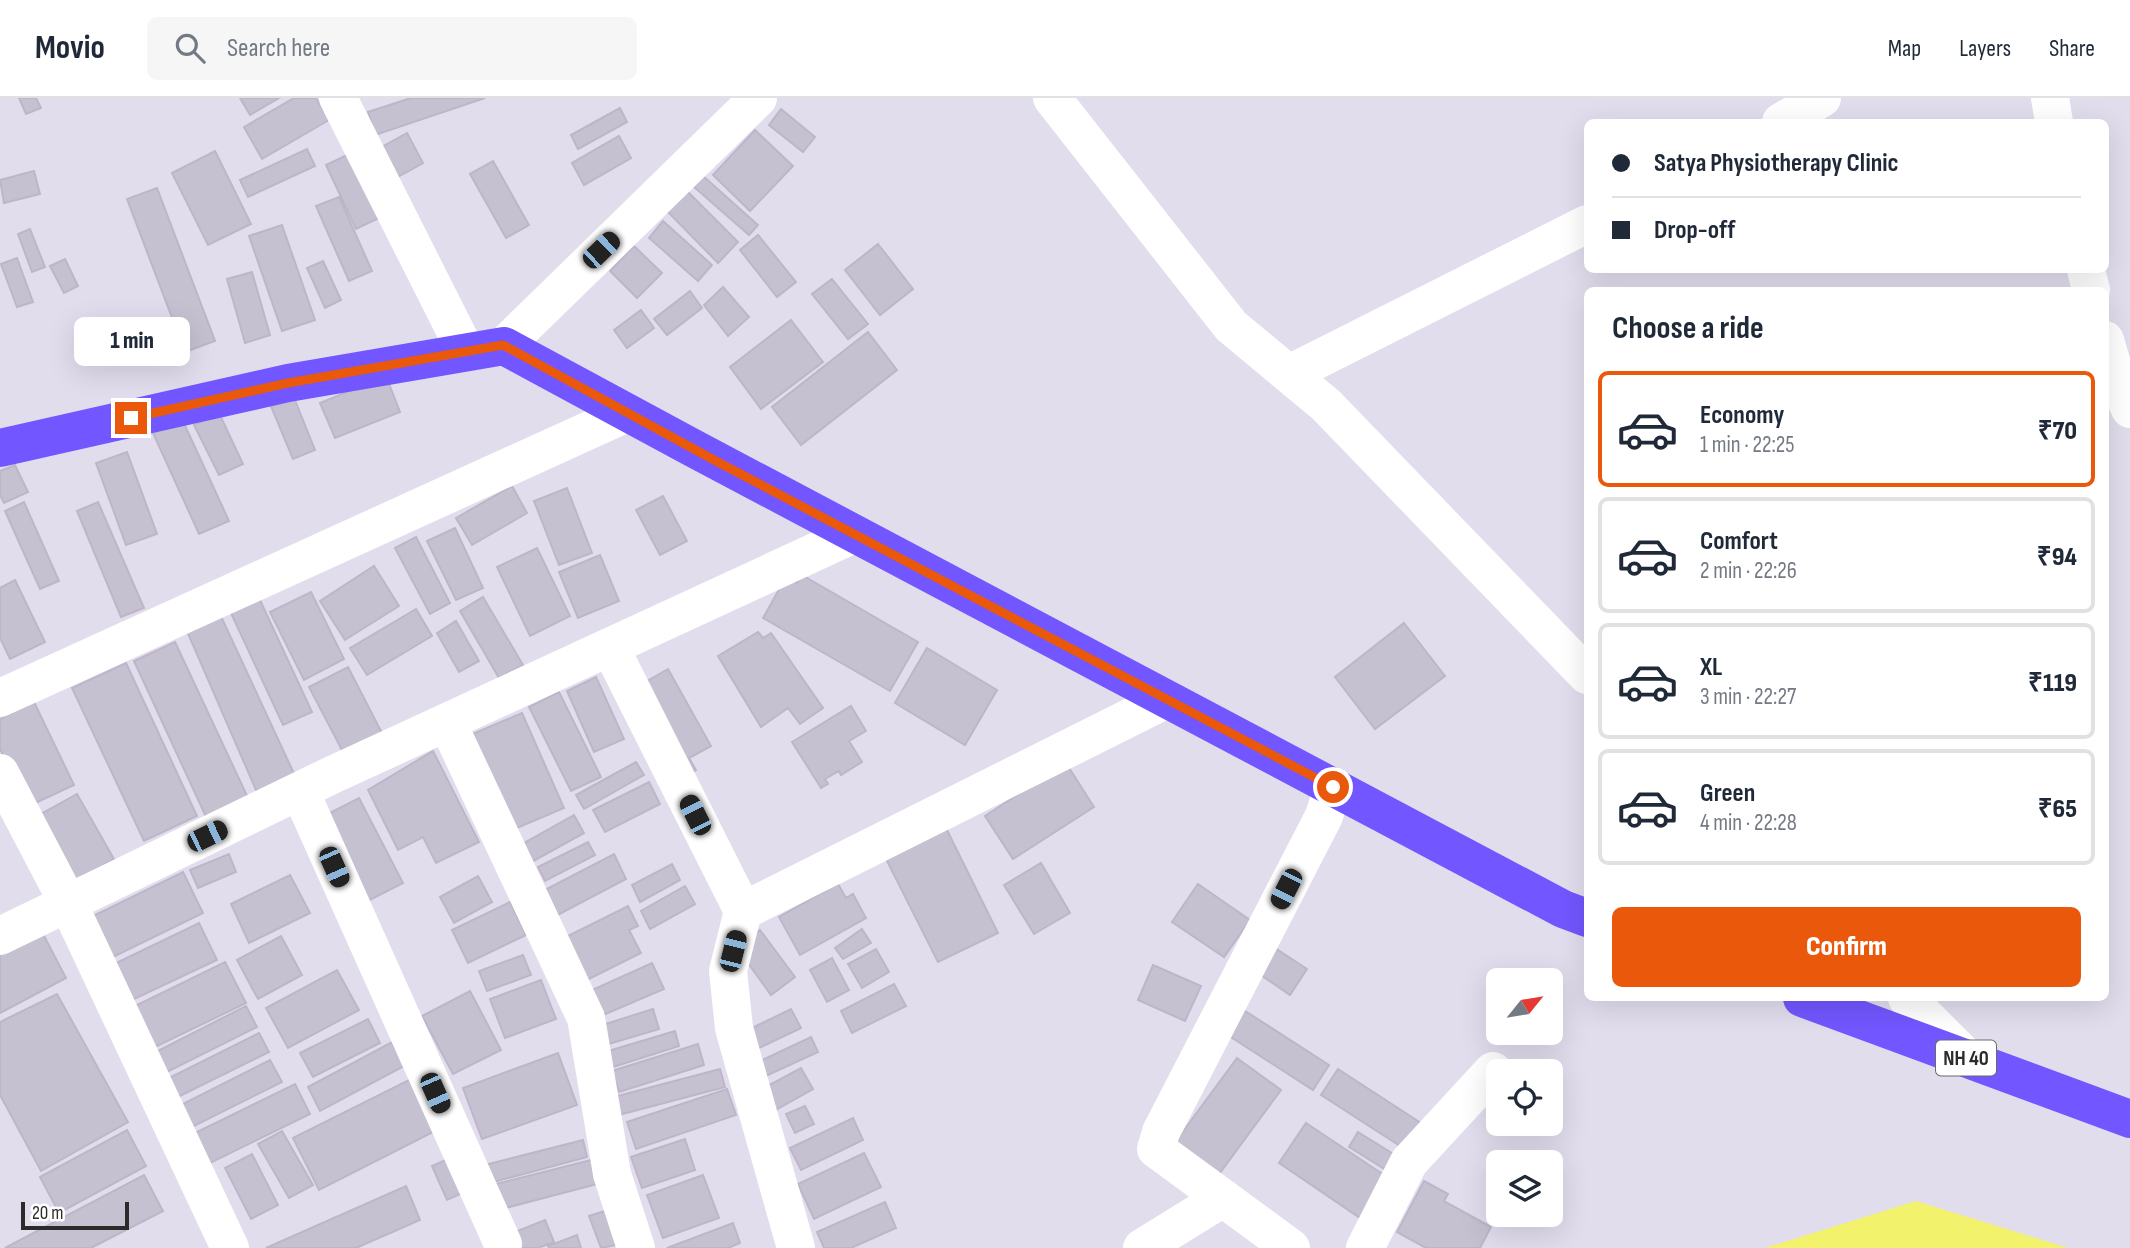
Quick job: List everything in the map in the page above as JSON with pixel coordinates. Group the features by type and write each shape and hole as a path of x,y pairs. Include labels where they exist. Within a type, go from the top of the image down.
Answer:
{"highway":[{"path":"0,448 288,383 503,345 854,534 1563,909 1584,917"},
{"name":"NH 40","path":"1810,1001 2130,1119"}],"street":[{"path":"338,98 466,352"},
{"path":"503,345 758,98"},
{"path":"1052,98 1231,326 1326,405 1584,672"},
{"path":"1786,119 1822,98"},
{"path":"2050,98 2054,119"},
{"path":"1289,374 1584,226"},
{"path":"2109,354 2130,409"},
{"path":"0,698 627,413"},
{"path":"0,936 300,791 854,534"},
{"path":"610,647 743,911 728,971 734,1028 796,1248"},
{"path":"743,911 1167,699"},
{"path":"447,722 586,1018 612,1174 636,1248"},
{"path":"0,773 68,903 230,1248"},
{"path":"1291,1248 1156,1149 1161,1132 1324,816 1333,787"},
{"path":"300,791 503,1244"},
{"path":"1910,1001 1969,1060"},
{"path":"1365,1248 1409,1162 1486,1079"},
{"path":"1142,1248 1223,1198"}],"shaded area":[{"path":"1916,1201 2068,1248 1765,1248"}],"building":[{"path":"19,98 36,98 41,108 26,114"},
{"path":"240,98 279,98 250,115"},
{"path":"294,98 316,98 329,120 262,159 244,127"},
{"path":"411,98 485,98 375,135 368,112"},
{"path":"620,108 627,122 578,149 571,135"},
{"path":"781,109 815,137 803,152 769,125"},
{"path":"755,130 793,166 750,211 713,175"},
{"path":"407,133 423,163 396,178 380,148"},
{"path":"619,136 631,158 584,185 572,163"},
{"path":"307,149 315,166 248,197 240,180"},
{"path":"215,151 251,224 208,245 172,173"},
{"path":"351,153 381,217 356,229 326,165"},
{"path":"493,161 529,225 506,238 470,174"},
{"path":"34,171 40,194 4,203 0,180"},
{"path":"703,176 758,225 749,235 694,187"},
{"path":"157,188 215,341 185,352 127,199"},
{"path":"687,191 738,242 718,263 667,211"},
{"path":"339,197 372,271 349,281 316,206"},
{"path":"663,221 712,265 698,281 649,238"},
{"path":"282,225 315,320 282,331 249,236"},
{"path":"30,229 45,267 32,272 18,234"},
{"path":"758,235 796,282 777,297 740,250"},
{"path":"878,244 913,289 880,315 845,270"},
{"path":"634,246 662,273 637,298 610,271"},
{"path":"17,258 33,302 17,307 1,264"},
{"path":"65,259 78,286 64,293 50,266"},
{"path":"323,261 341,300 325,308 307,268"},
{"path":"252,272 270,335 245,343 227,279"},
{"path":"832,279 868,324 848,339 812,294"},
{"path":"723,287 749,317 728,336 704,305"},
{"path":"690,291 702,308 667,335 654,319"},
{"path":"641,310 654,328 627,348 614,330"},
{"path":"791,320 823,362 761,409 730,367"},
{"path":"868,332 897,370 801,445 772,407"},
{"path":"386,376 400,412 335,438 320,403"},
{"path":"288,383 315,450 293,459 265,392"},
{"path":"219,413 243,464 219,475 194,425"},
{"path":"182,419 229,521 199,534 153,433"},
{"path":"127,452 157,534 126,545 96,463"},
{"path":"15,465 28,492 4,503 0,495 0,471"},
{"path":"512,486 527,513 472,545 456,518"},
{"path":"567,488 592,553 559,565 534,501"},
{"path":"663,496 687,541 660,555 636,510"},
{"path":"24,502 59,581 40,589 5,511"},
{"path":"98,502 144,608 121,617 77,511"},
{"path":"455,528 483,588 456,600 427,541"},
{"path":"416,537 450,603 430,614 395,548"},
{"path":"537,548 570,616 530,636 497,567"},
{"path":"600,555 619,601 578,618 559,572"},
{"path":"374,566 399,606 345,640 320,601"},
{"path":"802,575 918,642 890,691 763,618 786,577 797,583"},
{"path":"15,580 45,642 10,659 0,638 0,588"},
{"path":"311,592 344,659 304,680 270,612"},
{"path":"483,597 523,665 499,678 460,611"},
{"path":"259,598 312,712 283,725 230,611"},
{"path":"416,609 432,636 367,675 350,648"},
{"path":"219,612 297,780 259,797 186,629"},
{"path":"456,621 479,661 459,672 437,633"},
{"path":"1404,623 1445,676 1375,729 1335,677"},
{"path":"758,632 763,638 771,633 823,708 800,724 788,708 761,727 718,656"},
{"path":"175,642 249,800 207,819 134,661"},
{"path":"927,648 997,690 965,745 895,703"},
{"path":"126,663 197,816 144,841 72,688"},
{"path":"348,667 383,735 345,756 309,687"},
{"path":"668,669 711,746 689,758 696,770 687,775 633,689"},
{"path":"596,677 624,739 594,752 567,691"},
{"path":"559,692 601,777 571,791 529,707"},
{"path":"34,702 74,785 27,807 0,749 0,719"},
{"path":"851,706 866,731 849,741 862,762 841,775 839,771 825,779 828,784 821,788 792,742"},
{"path":"522,713 564,808 510,831 468,736"},
{"path":"433,751 479,842 436,863 423,837 398,850 368,790"},
{"path":"636,762 644,775 584,809 576,795"},
{"path":"1066,763 1094,807 1013,859 985,816"},
{"path":"649,782 660,804 605,832 593,810"},
{"path":"77,794 114,859 69,884 32,819"},
{"path":"359,798 403,883 364,903 320,818"},
{"path":"574,815 584,833 526,865 517,847"},
{"path":"946,828 998,933 938,962 886,859"},
{"path":"588,842 595,855 545,881 538,867"},
{"path":"229,854 236,872 198,888 190,870"},
{"path":"614,854 626,879 554,917 541,892"},
{"path":"1041,863 1070,913 1034,934 1004,885"},
{"path":"672,864 680,880 640,902 632,885"},
{"path":"183,872 203,913 107,960 87,919"},
{"path":"290,875 310,913 249,943 231,904"},
{"path":"478,876 492,902 454,923 440,897"},
{"path":"838,884 846,898 853,894 866,918 800,955 779,917"},
{"path":"1198,884 1250,920 1224,957 1172,922"},
{"path":"685,886 695,904 650,929 641,911"},
{"path":"510,902 526,935 468,963 452,930"},
{"path":"628,906 638,926 629,930 641,953 585,981 564,938"},
{"path":"199,923 217,960 130,1001 112,965"},
{"path":"862,929 871,943 843,959 835,948"},
{"path":"760,930 795,977 771,995 737,948"},
{"path":"42,932 66,978 0,1013 0,954"},
{"path":"281,936 302,975 258,999 237,960"},
{"path":"1269,944 1307,969 1290,995 1252,969"},
{"path":"876,949 889,972 862,988 848,964"},
{"path":"523,955 531,975 487,991 479,971"},
{"path":"832,958 849,990 827,1002 810,970"},
{"path":"225,962 246,1003 149,1050 129,1009"},
{"path":"652,963 664,989 601,1016 590,991"},
{"path":"1153,965 1201,986 1185,1021 1138,1000"},
{"path":"337,970 359,1010 288,1048 266,1008"},
{"path":"541,980 556,1019 505,1038 490,999"},
{"path":"894,984 906,1006 852,1033 841,1011"},
{"path":"470,991 501,1050 453,1074 422,1016"},
{"path":"57,994 128,1122 41,1171 0,1095 0,1022"},
{"path":"246,1006 257,1027 161,1075 150,1055"},
{"path":"653,1009 659,1029 602,1046 596,1027"},
{"path":"791,1009 801,1028 753,1051 744,1032"},
{"path":"1242,1009 1329,1065 1313,1090 1226,1034"},
{"path":"368,1019 380,1043 313,1077 300,1053"},
{"path":"675,1031 679,1046 610,1068 605,1052"},
{"path":"259,1033 269,1052 174,1099 165,1080"},
{"path":"811,1037 818,1052 766,1076 760,1061"},
{"path":"392,1042 404,1066 320,1111 308,1087"},
{"path":"698,1044 704,1065 619,1092 612,1071"},
{"path":"558,1053 577,1105 482,1139 463,1088"},
{"path":"1237,1058 1281,1090 1211,1185 1168,1152"},
{"path":"270,1060 282,1082 190,1128 179,1106"},
{"path":"801,1068 813,1089 774,1111 762,1089"},
{"path":"720,1069 725,1087 615,1116 610,1098"},
{"path":"1338,1069 1424,1125 1408,1151 1321,1095"},
{"path":"413,1078 439,1129 319,1190 293,1138"},
{"path":"295,1084 310,1114 204,1166 189,1136"},
{"path":"727,1089 736,1115 636,1149 627,1122"},
{"path":"805,1106 814,1124 795,1133 786,1114"},
{"path":"853,1118 863,1140 801,1170 790,1148"},
{"path":"1306,1123 1393,1181 1366,1222 1279,1163"},
{"path":"127,1130 146,1166 59,1213 40,1177"},
{"path":"282,1131 313,1185 289,1198 258,1144"},
{"path":"1358,1132 1400,1158 1391,1173 1349,1147"},
{"path":"685,1139 695,1170 642,1188 631,1157"},
{"path":"583,1140 587,1157 486,1184 481,1166"},
{"path":"864,1153 881,1187 814,1219 798,1184"},
{"path":"252,1154 278,1205 251,1219 225,1168"},
{"path":"457,1155 473,1188 447,1200 432,1166"},
{"path":"595,1159 601,1183 498,1210 492,1185"},
{"path":"144,1175 163,1211 91,1248 5,1248"},
{"path":"703,1175 719,1218 663,1238 647,1195"},
{"path":"1424,1181 1448,1194 1444,1201 1486,1224 1486,1227 1491,1227 1480,1248 1426,1248 1397,1232"},
{"path":"406,1186 420,1220 356,1248 266,1248"},
{"path":"885,1202 896,1228 851,1248 824,1248 817,1232"},
{"path":"608,1210 621,1244 601,1248 589,1216"},
{"path":"545,1220 554,1242 538,1248 510,1248 505,1236"},
{"path":"733,1223 740,1243 728,1248 667,1248"},
{"path":"577,1235 581,1248 548,1246"}],"route":[{"path":"131,418 288,383 503,345 714,460 1333,787"}]}
